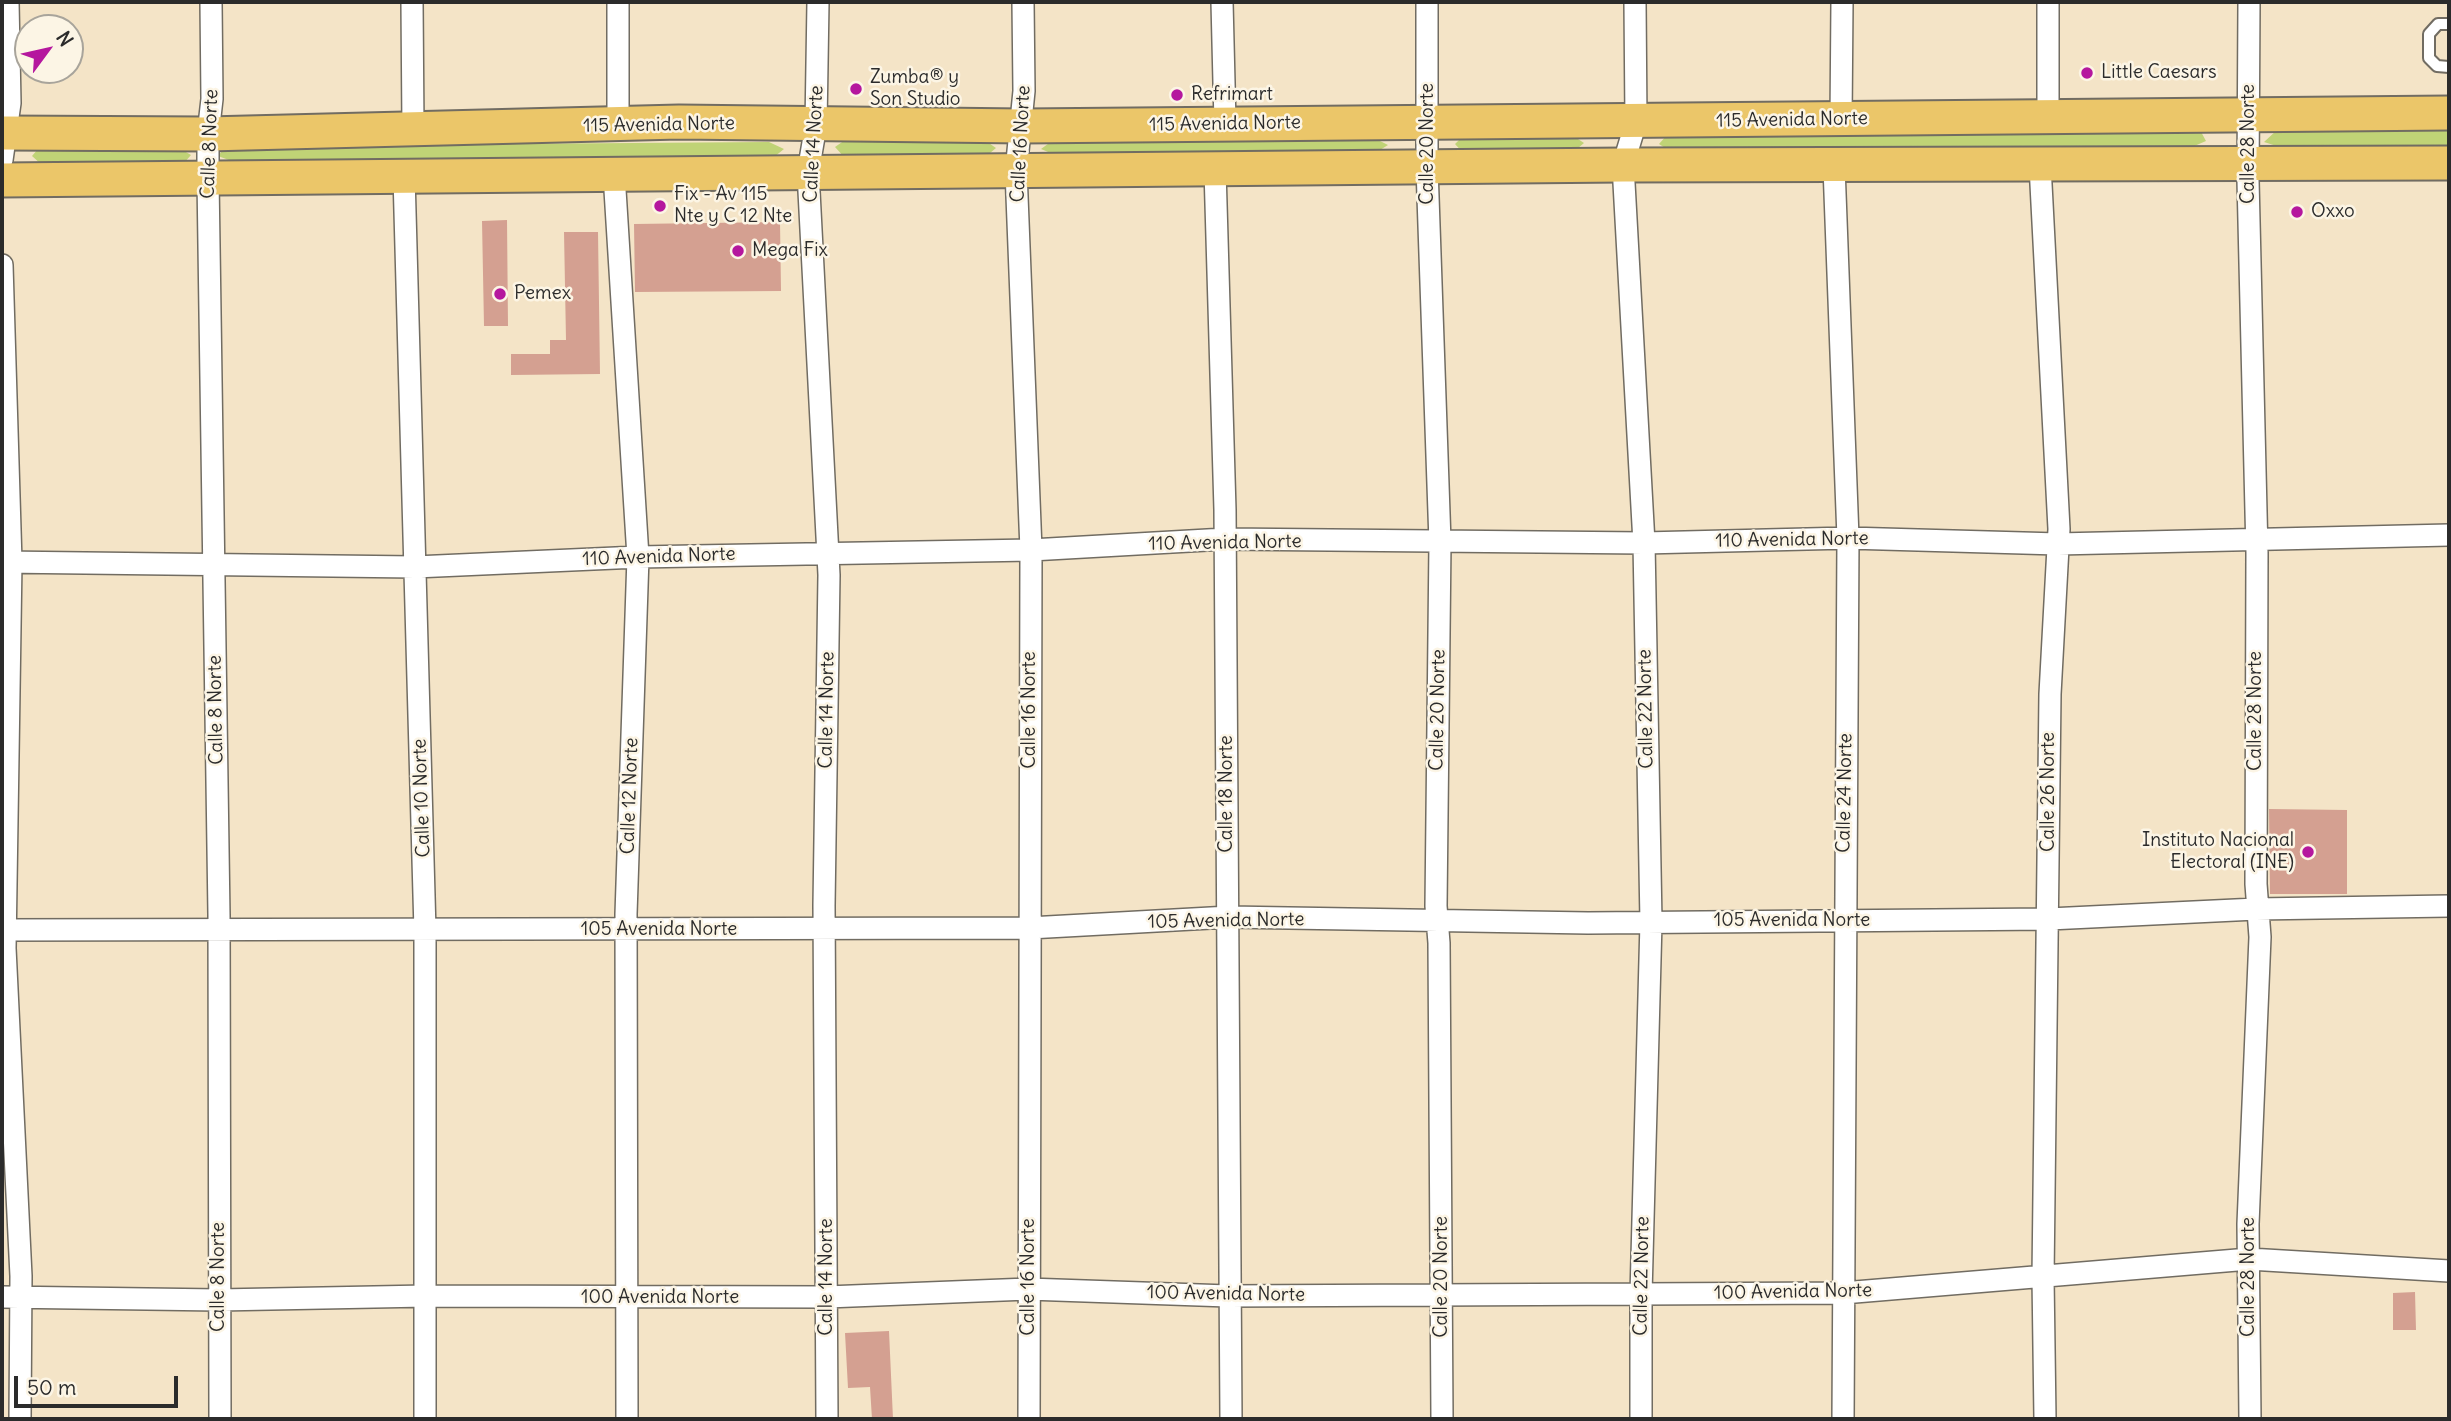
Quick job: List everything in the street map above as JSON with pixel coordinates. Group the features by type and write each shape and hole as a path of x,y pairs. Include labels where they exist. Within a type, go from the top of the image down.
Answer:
{"main road":[{"name":"115 Avenida Norte","path":"3,142 208,134 618,126 679,122 816,125 884,122 1023,126 1428,121 1841,121 2048,115 2449,113"},
{"path":"2,180 1623,165 1834,167 2449,163"}],"street":[{"path":"3,142 10,103 8,2"},
{"name":"Calle 8 Norte","path":"211,2 212,99 208,134 208,179 219,929 220,1419"},
{"path":"412,2 413,129"},
{"path":"618,2 618,126"},
{"name":"Calle 14 Norte","path":"818,2 816,125 808,172 829,575 824,930 827,1419"},
{"name":"Calle 16 Norte","path":"1023,2 1023,126 1016,171 1031,550 1028,1289 1030,1419"},
{"path":"1222,2 1225,123"},
{"name":"Calle 20 Norte","path":"1427,2 1427,167 1440,542 1437,922 1442,1419"},
{"name":"Calle 22 Norte","path":"1635,2 1636,122 1623,165 1644,542 1651,922 1641,1294 1641,1419"},
{"path":"1841,121 1842,2"},
{"path":"2048,2 2048,115"},
{"name":"Calle 28 Norte","path":"2249,2 2248,165 2257,539 2256,909 2260,937 2249,1259 2250,1419"},
{"name":"Calle 26 Norte","path":"2040,165 2057,544 2050,694 2043,1277 2045,1419"},
{"name":"Calle 24 Norte","path":"1834,167 1849,538 1844,921 1843,1419"},
{"name":"Calle 18 Norte","path":"1215,170 1225,539 1229,917 1228,1296 1231,1419"},
{"name":"Calle 12 Norte","path":"614,174 638,557 626,929 627,1419"},
{"name":"Calle 10 Norte","path":"404,176 425,930 425,1419"},
{"path":"2,265 6,562 4,930 12,1296 20,1419"},
{"name":"110 Avenida Norte","path":"6,562 415,567 638,557 1031,550 1225,539 1644,542 1849,538 2057,544 2449,535"},
{"name":"105 Avenida Norte","path":"4,930 1029,928 1229,917 1437,922 2049,919 2256,909 2449,906"},
{"name":"100 Avenida Norte","path":"12,1296 219,1300 426,1296 827,1297 1028,1289 1228,1296 1843,1293 2249,1259 2449,1271"}],"lane":[{"path":"2449,24 2438,24 2429,34 2429,58 2437,66 2449,67"}],"green space":[{"path":"2449,128 2449,146 2283,148 2264,142 2277,130"},
{"path":"2200,130 2206,141 2192,147 1673,153 1659,144 1667,135"},
{"path":"1572,135 1584,143 1571,154 1466,156 1455,144 1462,137"},
{"path":"1370,136 1388,145 1372,155 1060,157 1041,149 1056,138"},
{"path":"983,139 996,148 984,158 845,158 835,147 845,140"},
{"path":"769,142 784,149 769,161 237,163 218,156 226,146"},
{"path":"179,148 191,155 184,163 42,165 32,156 38,149"}],"building":[{"path":"507,220 508,326 484,326 482,221"},
{"path":"780,222 781,291 635,292 634,224"},
{"path":"564,232 598,232 600,374 511,375 511,354 550,354 550,340 566,340"},
{"name":"Instituto Nacional Electoral (INE)","path":"2269,809 2347,810 2347,894 2270,894"},
{"path":"2415,1292 2416,1330 2393,1330 2393,1293"},
{"path":"889,1331 893,1419 872,1419 870,1387 848,1388 845,1333"}],"place":[{"name":"Little Caesars","path":"2087,73"},
{"name":"Zumba® y Son Studio","path":"856,89"},
{"name":"Refrimart","path":"1177,95"},
{"name":"Fix - Av 115 Nte y C 12 Nte","path":"660,206"},
{"name":"Oxxo","path":"2297,212"},
{"name":"Mega Fix","path":"738,251"},
{"name":"Pemex","path":"500,294"},
{"name":"Instituto Nacional Electoral (INE)","path":"2308,852"}]}
